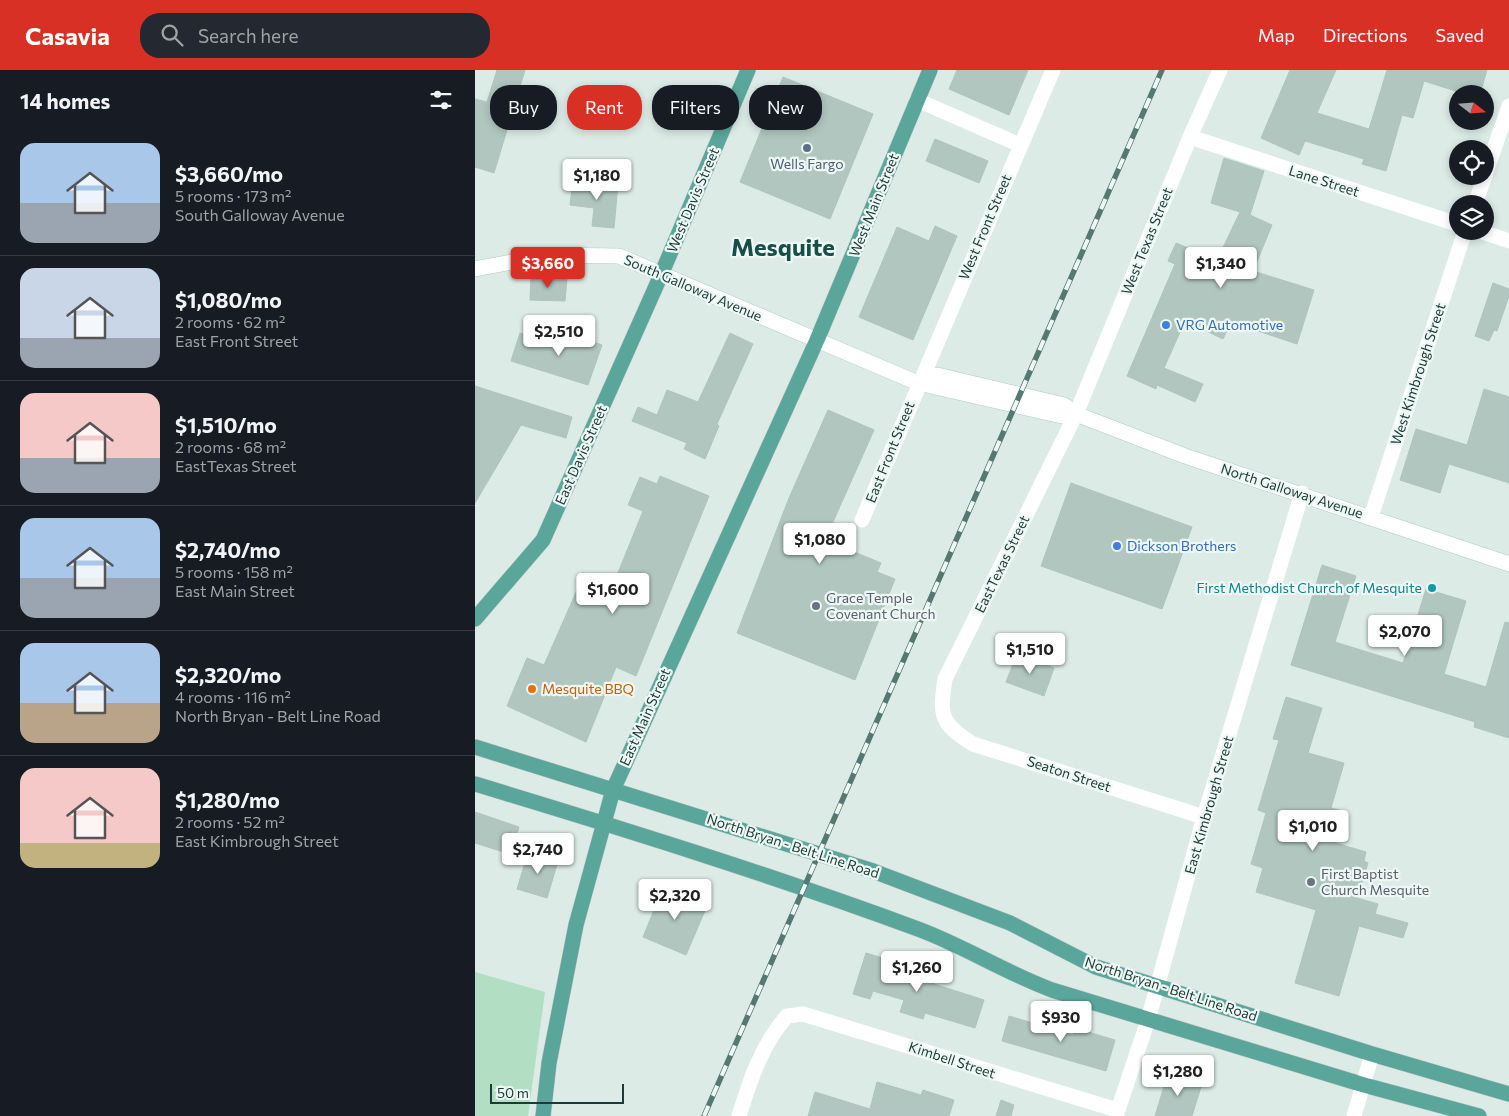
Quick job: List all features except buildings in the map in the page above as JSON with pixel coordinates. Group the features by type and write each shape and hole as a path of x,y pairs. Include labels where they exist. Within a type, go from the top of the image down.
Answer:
{"main road":[{"name":"West Davis Street","path":"661,275 748,70"},
{"name":"West Main Street","path":"817,340 931,70"},
{"name":"East Davis Street","path":"475,619 543,540 661,275"},
{"name":"East Main Street","path":"543,1116 549,1063 576,925 613,790 817,340"},
{"name":"North Bryan - Belt Line Road","path":"475,747 873,871 1010,923 1096,966 1372,1054 1509,1094"},
{"path":"475,784 603,821 920,930 1030,982 1148,1020 1364,1085 1479,1116"}],"street":[{"name":"West Front Street","path":"918,383 1053,70"},
{"name":"West Texas Street","path":"1076,414 1190,137 1220,70"},
{"path":"917,100 1020,145"},
{"path":"1494,150 1509,106"},
{"name":"Lane Street","path":"1190,137 1449,221"},
{"path":"1494,236 1509,241"},
{"name":"West Kimbrough Street","path":"1371,517 1462,240"},
{"name":"South Galloway Avenue","path":"475,269 500,262 550,255 619,256 817,340"},
{"name":"North Galloway Avenue","path":"817,340 918,383 1061,416 1076,414 1185,456 1302,493 1509,564"},
{"name":"East Front Street","path":"861,520 918,383"},
{"name":"EastTexas Street","path":"943,717 942,698 945,679 1076,414"},
{"name":"East Kimbrough Street","path":"1116,1113 1148,1020 1204,817 1302,493"},
{"name":"Seaton Street","path":"943,717 955,733 973,744 1204,817"},
{"name":"Kimbell Street","path":"739,1116 760,1056 774,1031 787,1016 803,1014 1116,1113"},
{"path":"1354,1116 1372,1054"}],"green space":[{"path":"475,972 545,992 528,1116 475,1116"}],"railway":[{"path":"704,1116 1162,70"}],"place":[{"name":"Wells Fargo","path":"807,148"},
{"name":"VRG Automotive","path":"1166,325"},
{"name":"Dickson Brothers","path":"1117,546"},
{"name":"First Methodist Church of Mesquite","path":"1432,588"},
{"name":"Grace Temple Covenant Church","path":"816,606"},
{"name":"Mesquite BBQ","path":"532,689"},
{"name":"First Baptist Church Mesquite","path":"1311,882"}],"district":[{"name":"Mesquite","path":"783,248"}]}
